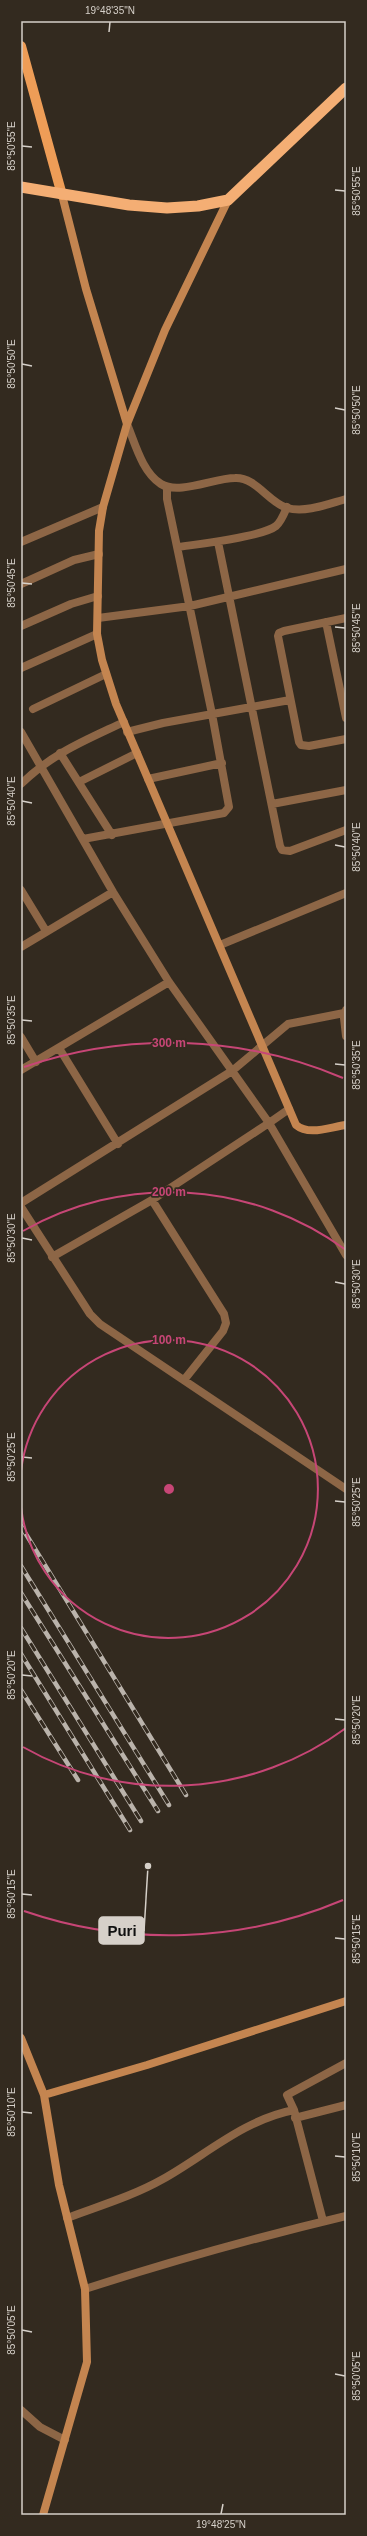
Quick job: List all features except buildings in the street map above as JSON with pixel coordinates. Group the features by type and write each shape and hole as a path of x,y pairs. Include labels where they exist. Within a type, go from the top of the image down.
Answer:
{"highway":[{"path":"21,187 62,195 168,208 198,206 228,200 346,88"}],"main road":[{"path":"21,46 86,289 127,424"},
{"path":"228,200 164,330 127,424 103,506 99,554 98,634 106,674 128,732 296,1125 304,1130 346,1125"},
{"path":"44,2095 147,2065 346,2002"},
{"path":"21,2038 44,2095 59,2185 85,2289 87,2362 43,2515"}],"street":[{"path":"127,424 147,470 167,487 179,488 235,478 243,479 287,508 313,508 346,499"},
{"path":"83,839 112,835 227,811 229,802 222,763 167,499 167,487"},
{"path":"21,542 103,506"},
{"path":"178,547 218,542 268,530 276,526 287,508"},
{"path":"218,542 280,846 286,851 346,830"},
{"path":"21,584 74,560 99,554"},
{"path":"98,618 190,606 346,569"},
{"path":"21,626 81,600 98,596"},
{"path":"346,618 279,633 278,641 301,745 309,746 346,739"},
{"path":"326,622 346,718"},
{"path":"21,668 98,634"},
{"path":"33,709 106,674"},
{"path":"128,732 212,714 290,700"},
{"path":"21,784 41,764 60,753 124,722"},
{"path":"21,732 41,764 112,892 170,982 269,1123 346,1254"},
{"path":"60,753 112,835"},
{"path":"78,782 137,753"},
{"path":"148,780 222,763"},
{"path":"272,804 346,790"},
{"path":"21,890 46,931"},
{"path":"21,946 112,892"},
{"path":"220,945 346,893"},
{"path":"21,1070 170,982"},
{"path":"21,1203 118,1144 232,1070 288,1024 345,1012 346,1036"},
{"path":"21,1036 36,1062"},
{"path":"59,1048 118,1144"},
{"path":"52,1257 152,1200 289,1109"},
{"path":"152,1200 224,1314 226,1323 223,1331 184,1380"},
{"path":"21,1207 90,1314 109,1331 346,1489"},
{"path":"323,2221 294,2114 287,2095 346,2063"},
{"path":"67,2218 163,2180 239,2130 256,2122 346,2105"},
{"path":"85,2289 184,2257 346,2216"},
{"path":"21,2410 40,2427 65,2440"}],"railway":[{"path":"21,1526 186,1795"},
{"path":"21,1566 169,1805"},
{"path":"21,1593 158,1811"},
{"path":"21,1628 141,1821"},
{"path":"21,1654 130,1830"},
{"path":"21,1690 78,1780"}],"place":[{"name":"Puri","path":"148,1866"}]}
